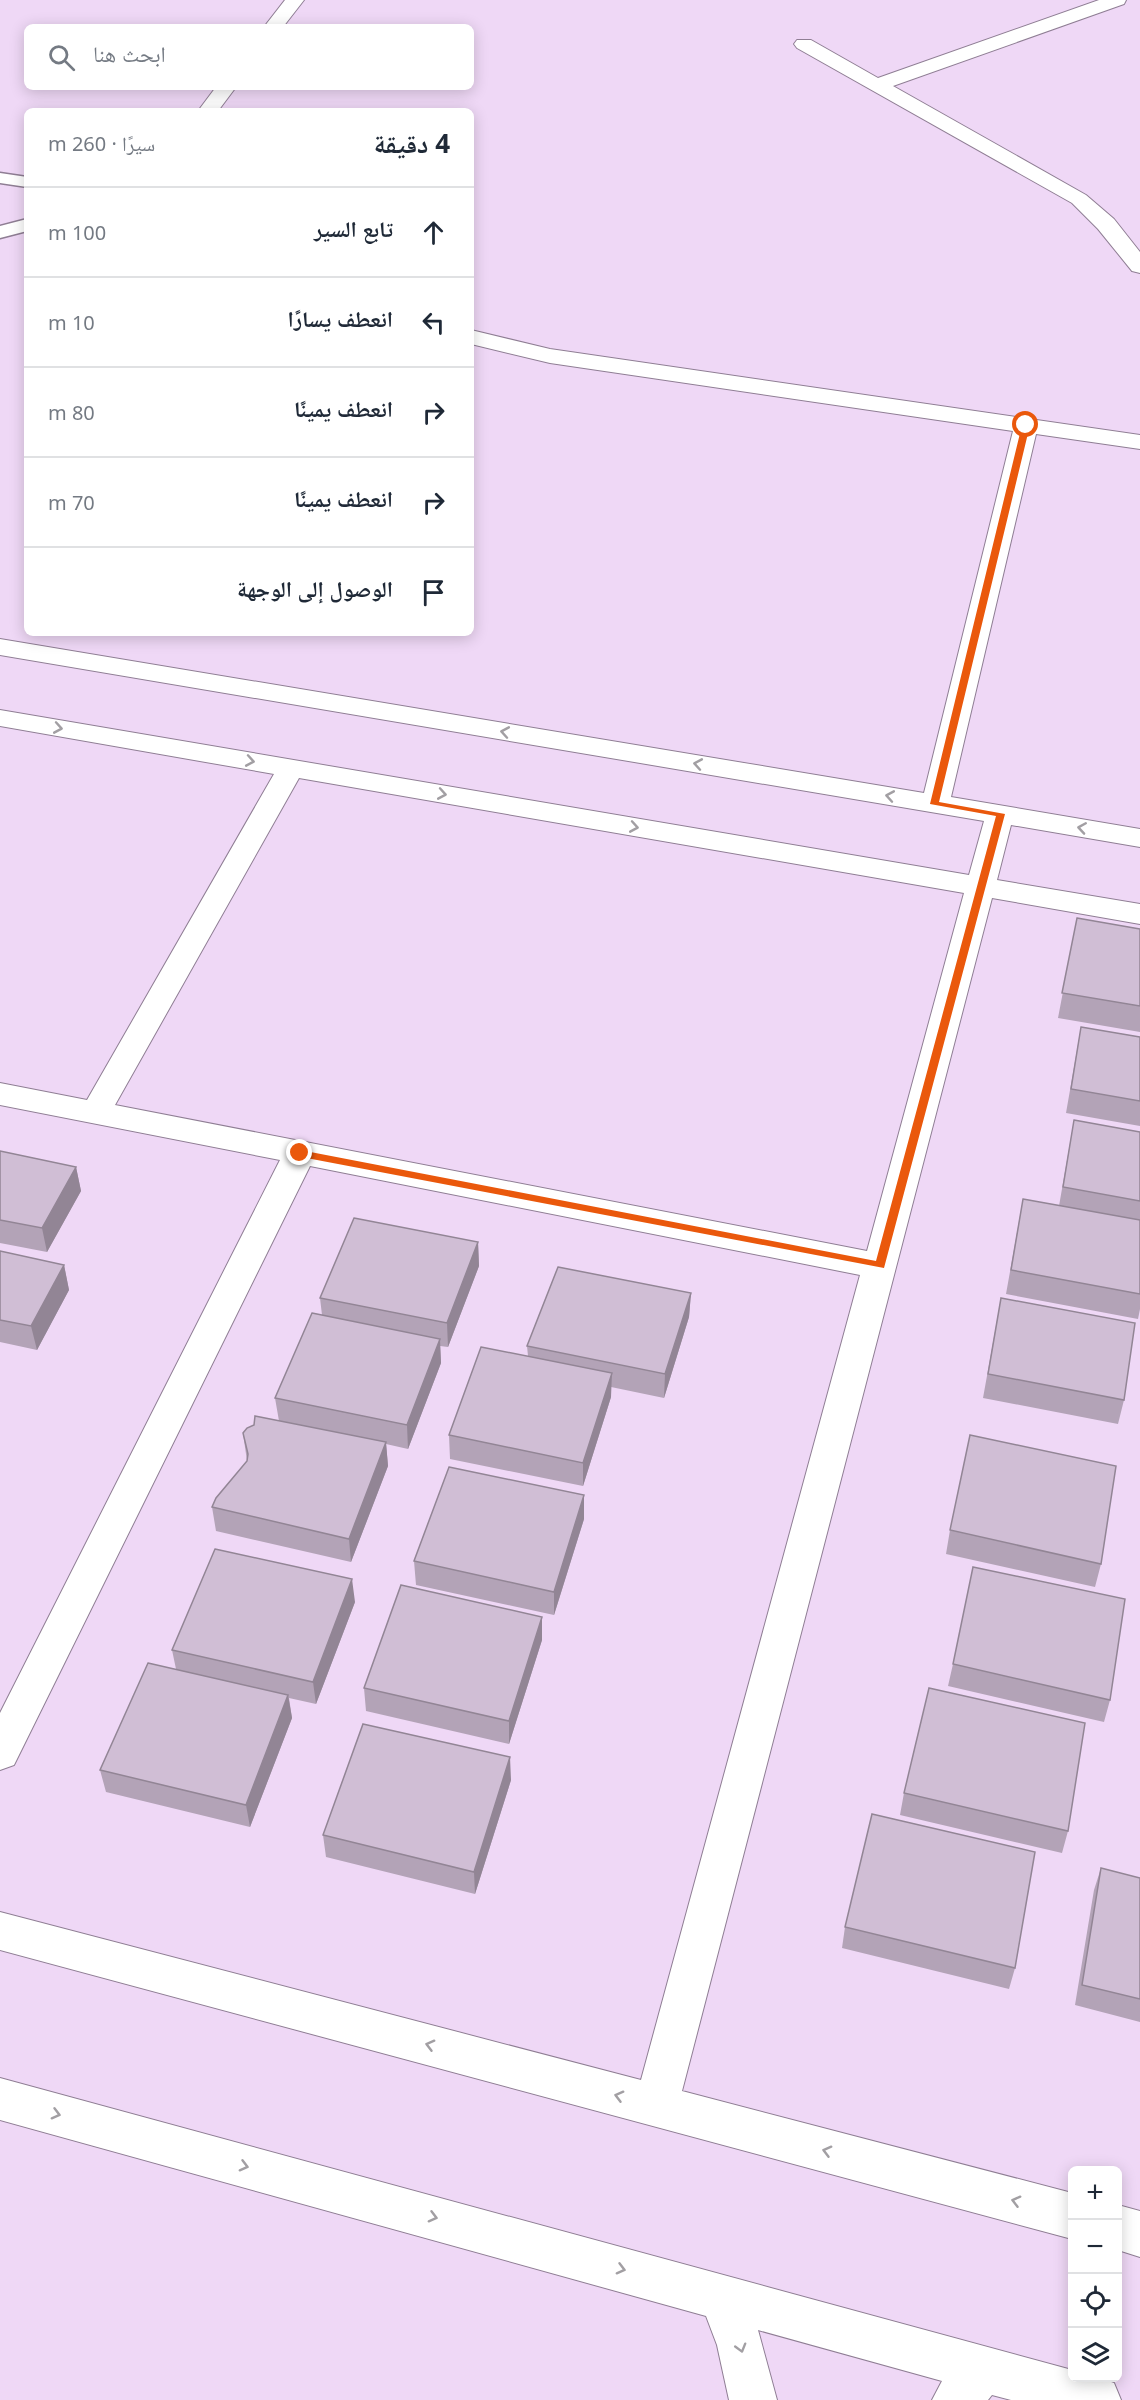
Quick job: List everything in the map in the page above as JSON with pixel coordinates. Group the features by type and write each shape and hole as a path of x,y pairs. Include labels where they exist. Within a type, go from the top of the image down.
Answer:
{"street":[{"path":"275,24 295,0"},
{"path":"876,85 1117,0"},
{"path":"804,44 1079,200 1106,225 1140,266"},
{"path":"210,108 224,90"},
{"path":"474,338 550,356 1140,442"},
{"path":"935,804 1026,425"},
{"path":"0,647 1140,838"},
{"path":"0,718 1140,914"},
{"path":"95,1113 291,768"},
{"path":"656,2106 1000,814"},
{"path":"0,1094 880,1266"},
{"path":"0,1753 300,1153"},
{"path":"0,1930 1068,2215"},
{"path":"0,2098 723,2297 970,2384 1097,2400"},
{"path":"1122,2229 1140,2234"},
{"path":"723,2297 740,2345 753,2400"}],"lane":[{"path":"0,178 24,182"},
{"path":"0,232 24,226"}],"shaded area":[{"path":"0,0 1140,0 1140,2400 0,2400"}],"building":[{"path":"1077,918 1140,929 1140,1006 1062,993"},
{"path":"1081,1027 1140,1037 1140,1101 1071,1089"},
{"path":"1074,1120 1140,1132 1140,1201 1063,1187"},
{"path":"0,1151 76,1167 42,1228 0,1220"},
{"path":"1023,1199 1140,1220 1140,1294 1011,1270"},
{"path":"354,1218 478,1242 447,1323 320,1298"},
{"path":"0,1251 64,1265 31,1326 0,1320"},
{"path":"558,1267 691,1293 665,1374 527,1346"},
{"path":"1001,1298 1135,1323 1124,1400 988,1374"},
{"path":"312,1313 440,1339 407,1425 275,1398"},
{"path":"481,1347 612,1373 583,1463 449,1435"},
{"path":"255,1416 386,1442 349,1539 212,1507 216,1498 247,1461 248,1454 243,1433 254,1425"},
{"path":"970,1435 1116,1466 1101,1564 950,1530"},
{"path":"449,1467 584,1495 554,1592 414,1561"},
{"path":"215,1549 352,1579 313,1682 172,1650"},
{"path":"973,1567 1125,1599 1110,1700 953,1664"},
{"path":"401,1585 542,1617 509,1721 364,1688"},
{"path":"148,1663 288,1695 246,1805 100,1770"},
{"path":"929,1688 1085,1723 1068,1831 904,1793"},
{"path":"363,1724 510,1757 474,1872 323,1835"},
{"path":"872,1814 1035,1852 1015,1968 845,1927"},
{"path":"1101,1868 1140,1878 1140,1999 1082,1985"}],"route":[{"path":"300,1153 880,1266 1000,814 935,804 1026,425"}]}
